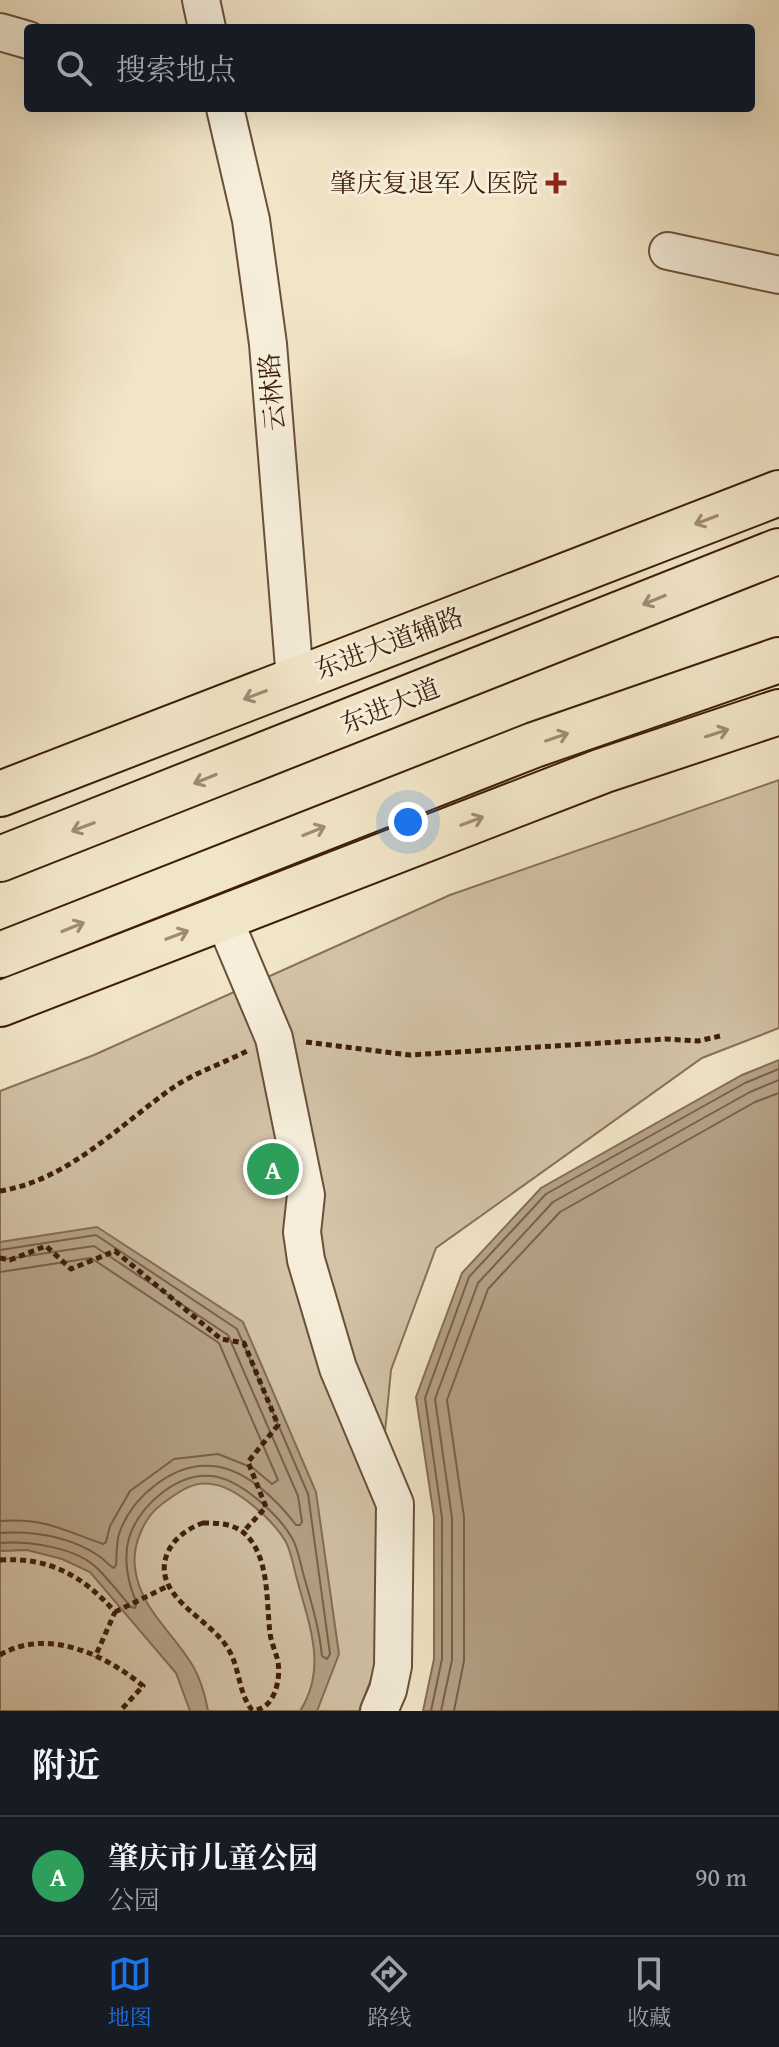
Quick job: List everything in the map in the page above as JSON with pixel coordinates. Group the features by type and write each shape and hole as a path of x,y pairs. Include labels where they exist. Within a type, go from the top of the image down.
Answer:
{"main road":[{"name":"东进大道辅路","path":"0,794 779,493"},
{"name":"东进大道","path":"0,859 779,551"},
{"path":"0,955 534,745 779,660"},
{"path":"0,1004 602,771 779,712"}],"street":[{"path":"201,0 206,24"},
{"path":"0,32 24,39"},
{"name":"云林路","path":"226,112 251,220 268,344 295,680"},
{"path":"668,251 779,275"},
{"path":"223,917 274,1038 306,1195 302,1232 306,1260 338,1368 395,1504 393,1666 379,1711"}],"path":[{"path":"0,1191 40,1181 178,1084 274,1038 410,1055 665,1039 698,1041 720,1036"},
{"path":"0,1258 10,1260 46,1246 71,1269 115,1251 221,1339 244,1343 278,1425 248,1462 266,1507 243,1532"},
{"path":"203,1523 226,1524 243,1532 255,1546 262,1564 271,1640 278,1663 278,1681 267,1705 258,1710 252,1710 246,1703 238,1666 226,1645 168,1586 163,1566 168,1551 189,1528 203,1523"},
{"path":"0,1560 40,1562 65,1572 94,1588 115,1612"},
{"path":"95,1657 115,1612 168,1586"},
{"path":"0,1655 8,1650 44,1643 74,1646 125,1672 143,1686 120,1711"}],"shaded area":[{"path":"779,780 779,1028 702,1058 436,1248 391,1370 378,1504 376,1666 359,1711 0,1711 0,1091 94,1055 450,895"}],"water":[{"path":"779,1060 779,1711 423,1711 434,1659 434,1517 416,1397 462,1273 541,1188 742,1075"},
{"path":"97,1227 243,1322 316,1492 339,1654 317,1711 300,1711 313,1679 314,1648 288,1547 264,1515 232,1491 204,1484 179,1492 150,1516 135,1550 135,1568 143,1596 193,1666 208,1711 190,1711 176,1673 90,1572 62,1559 27,1550 0,1551 0,1242"}],"place":[{"name":"肇庆复退军人医院","path":"556,183"},
{"name":"肇庆市儿童公园","path":"273,1169"}]}
